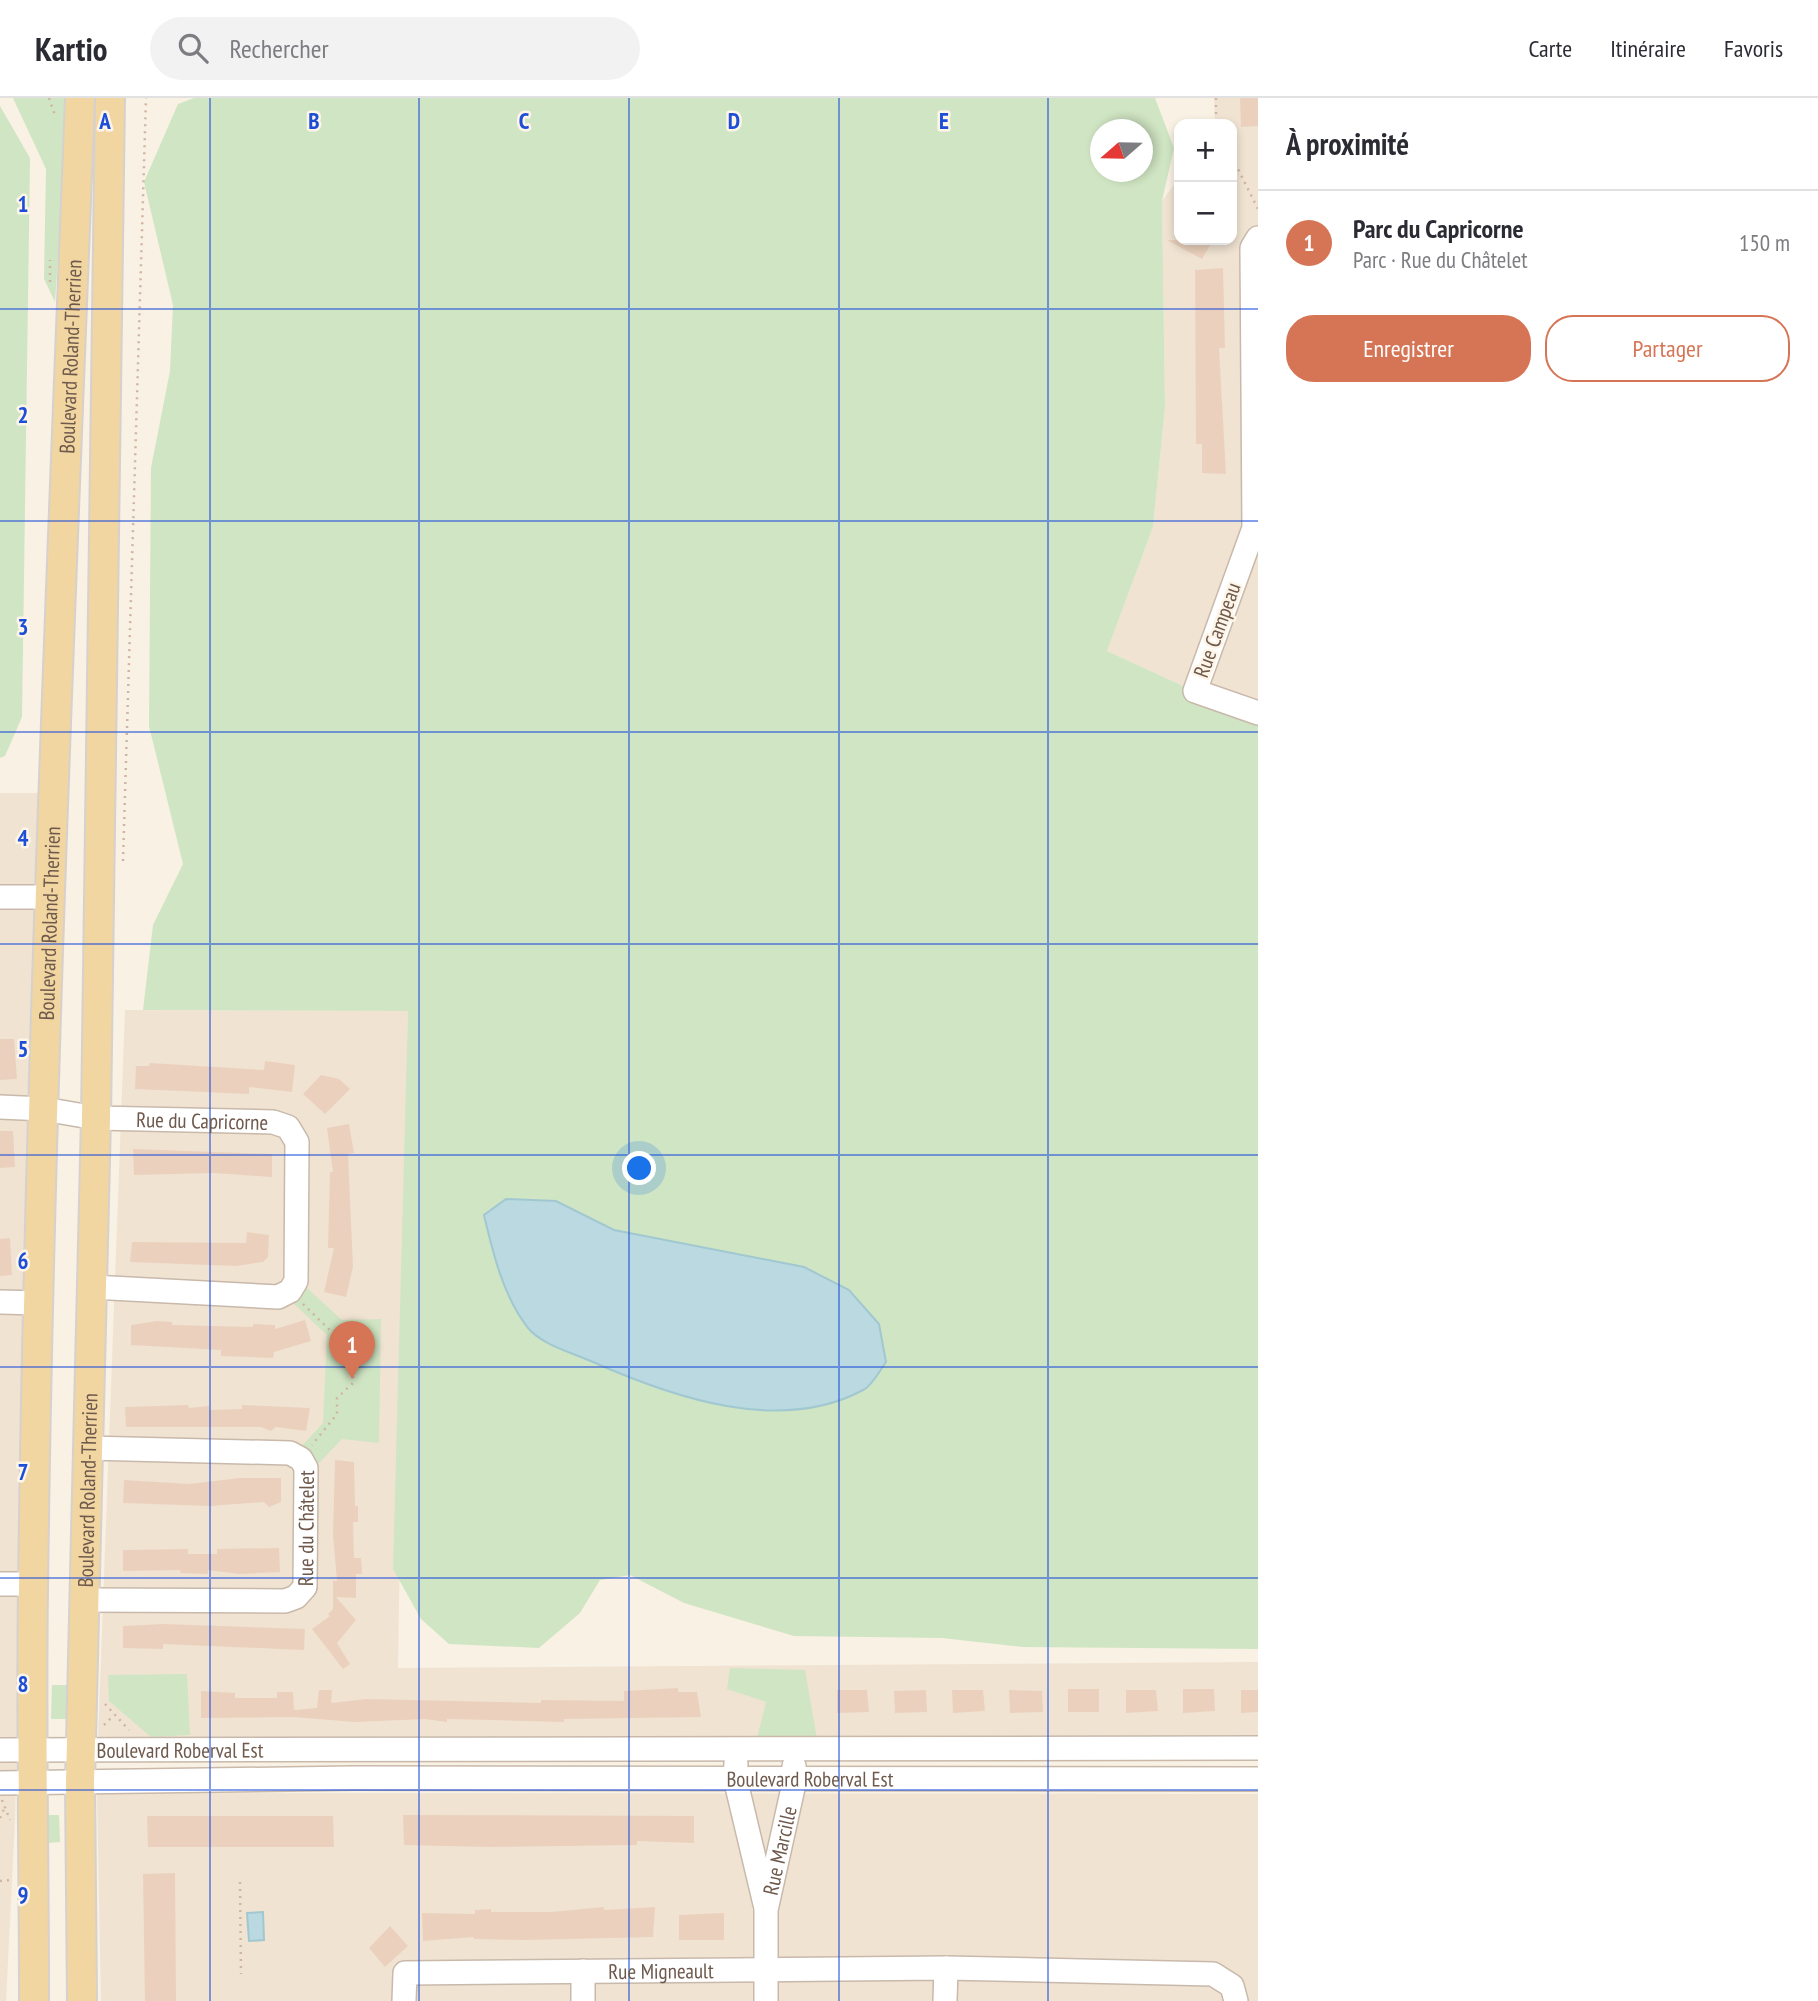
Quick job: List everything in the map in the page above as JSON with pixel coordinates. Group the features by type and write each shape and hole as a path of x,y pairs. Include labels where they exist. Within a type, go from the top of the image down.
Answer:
{"main road":[{"name":"Boulevard Roland-Therrien","path":"34,2001 33,1584 39,1303 49,897 80,98"},
{"name":"Boulevard Roland-Therrien","path":"82,2001 80,1748 96,1118 110,98"}],"street":[{"name":"Rue Campeau","path":"1258,238 1252,248 1254,528 1195,691 1258,713"},
{"path":"0,897 49,897"},
{"name":"Rue du Capricorne","path":"0,1107 44,1109 96,1118 273,1122 288,1127 297,1142 296,1281 290,1291"},
{"path":"92,1287 278,1297 290,1291"},
{"path":"0,1302 39,1303"},
{"name":"Rue du Châtelet","path":"84,1600 285,1601 296,1597 305,1587 306,1468 301,1459 290,1453 88,1448"},
{"path":"0,1584 33,1584"},
{"name":"Boulevard Roberval Est","path":"0,1750 145,1748 792,1751 1258,1748"},
{"path":"361,1778 362,1749"},
{"name":"Rue Marcille","path":"736,1751 735,1778 766,1910 766,2001"},
{"name":"Rue Marcille","path":"766,1910 795,1779 792,1751"},
{"name":"Boulevard Roberval Est","path":"0,1783 361,1778 1258,1779"},
{"path":"945,2001 946,1968"},
{"name":"Rue Migneault","path":"404,2001 405,1973 946,1968 1213,1974 1232,1986 1236,2001"},
{"path":"583,1971 583,2001"}],"path":[{"path":"1216,98 1216,119"},
{"path":"1237,167 1258,209"},
{"path":"290,1291 336,1336 354,1344 353,1383 337,1398 337,1414 301,1459"},
{"path":"104,1703 145,1748"},
{"path":"104,1725 115,1715"},
{"path":"0,1818 4,1809"},
{"path":"0,1881 13,1880"},
{"path":"240,1882 241,1974"}],"shaded area":[{"path":"1214,98 1258,98 1258,713 1194,691 1107,651 1153,527 1165,407 1162,201 1174,185 1174,245 1237,245 1237,119 1215,119"},
{"path":"0,793 41,793 15,1820 6,2001 0,2001"},
{"path":"125,1010 408,1011 398,1668 1258,1662 1258,1743 98,1739"},
{"path":"97,1793 1258,1794 1258,2001 101,2001"}],"green space":[{"path":"13,98 69,98 55,302 44,279 46,169"},
{"path":"194,98 1155,98 1174,148 1162,201 1165,407 1153,527 1107,651 1194,691 1258,714 1258,1649 1023,1647 942,1638 794,1636 684,1603 630,1575 600,1580 580,1613 539,1648 449,1644 421,1619 393,1569 408,1011 143,1010 153,925 183,864 149,726 151,468 170,371 173,305 144,182 178,104","holes":["556,1201 614,1230 700,1247 509,1297 485,1215"]},
{"path":"0,106 30,158 22,717 5,756 0,758"},
{"path":"307,1288 342,1320 381,1319 379,1443 342,1439 318,1464 300,1448 323,1423 327,1335 292,1302"},
{"path":"730,1668 805,1670 817,1739 757,1738 766,1702 727,1689"},
{"path":"187,1674 190,1735 151,1737 109,1701 108,1675"},
{"path":"52,1685 67,1685 66,1719 51,1719"},
{"path":"46,1815 59,1815 60,1842 47,1843"}],"water":[{"path":"506,1199 556,1201 614,1230 804,1267 849,1290 879,1324 886,1362 866,1388 831,1403 797,1410 762,1410 691,1398 558,1348 528,1328 519,1316 500,1274 484,1215"},
{"path":"263,1912 264,1940 249,1941 247,1913"}],"building":[{"path":"1240,98 1258,98 1258,126 1241,127"},
{"path":"1176,245 1210,245 1202,259"},
{"path":"1223,268 1225,348 1219,348 1226,474 1202,473 1202,444 1196,444 1195,270"},
{"path":"0,1039 14,1039 17,1079 0,1080"},
{"path":"265,1061 295,1065 292,1092 249,1087 249,1094 135,1089 136,1066 149,1066 150,1063 264,1070"},
{"path":"321,1075 339,1079 350,1089 325,1114 303,1094"},
{"path":"349,1124 354,1153 348,1154 353,1267 346,1297 324,1292 334,1248 328,1248 330,1172 333,1172 327,1128"},
{"path":"0,1131 13,1131 15,1167 0,1168"},
{"path":"133,1149 272,1154 272,1177 214,1173 134,1175"},
{"path":"247,1232 269,1235 268,1257 263,1262 236,1266 130,1262 132,1242 246,1243"},
{"path":"10,1238 12,1275 0,1276 0,1239"},
{"path":"305,1320 311,1341 274,1352 273,1358 221,1356 221,1350 131,1345 131,1325 157,1321 172,1322 172,1325 275,1325 275,1329"},
{"path":"188,1405 189,1408 209,1406 209,1410 242,1409 242,1405 310,1408 306,1431 276,1427 271,1431 261,1427 126,1427 125,1407"},
{"path":"335,1460 354,1462 358,1522 353,1522 354,1558 361,1558 362,1574 356,1574 356,1598 336,1597 356,1620 337,1643 350,1664 343,1669 312,1629 330,1616 328,1614 333,1609 333,1581 337,1581 333,1535"},
{"path":"240,1478 281,1478 281,1502 269,1507 264,1502 210,1506 123,1503 124,1480 189,1484"},
{"path":"279,1548 280,1572 240,1574 208,1570 208,1574 181,1573 180,1570 123,1571 123,1550 188,1549 188,1554 217,1554 217,1549"},
{"path":"163,1624 305,1629 304,1650 163,1644 163,1649 123,1648 123,1626"},
{"path":"678,1688 678,1692 697,1692 701,1717 564,1719 564,1722 447,1719 447,1722 425,1719 355,1722 293,1717 201,1718 201,1691 235,1693 235,1698 277,1698 277,1692 293,1692 294,1710 317,1708 319,1690 332,1690 331,1703 367,1699 541,1703 541,1700 624,1701 624,1691"},
{"path":"1068,1689 1099,1689 1099,1712 1068,1712"},
{"path":"1183,1689 1214,1689 1215,1711 1183,1713"},
{"path":"837,1690 867,1690 869,1712 837,1713"},
{"path":"926,1690 927,1712 895,1713 894,1691"},
{"path":"952,1690 983,1690 985,1711 953,1713"},
{"path":"1009,1690 1042,1691 1043,1712 1010,1713"},
{"path":"1126,1690 1156,1690 1158,1711 1126,1713"},
{"path":"1241,1690 1258,1690 1258,1712 1241,1713"},
{"path":"403,1815 694,1816 694,1843 637,1841 637,1845 488,1847 404,1845"},
{"path":"147,1816 333,1816 334,1847 148,1847"},
{"path":"175,1873 176,2001 145,2001 143,1874"},
{"path":"604,1907 604,1910 655,1907 653,1937 526,1940 474,1937 423,1941 422,1913 475,1914 475,1910 491,1909 491,1912 551,1912"},
{"path":"724,1913 724,1940 679,1940 679,1915"},
{"path":"390,1926 408,1946 385,1967 369,1948"}],"place":[{"name":"Parc du Capricorne","path":"352,1379"}]}
